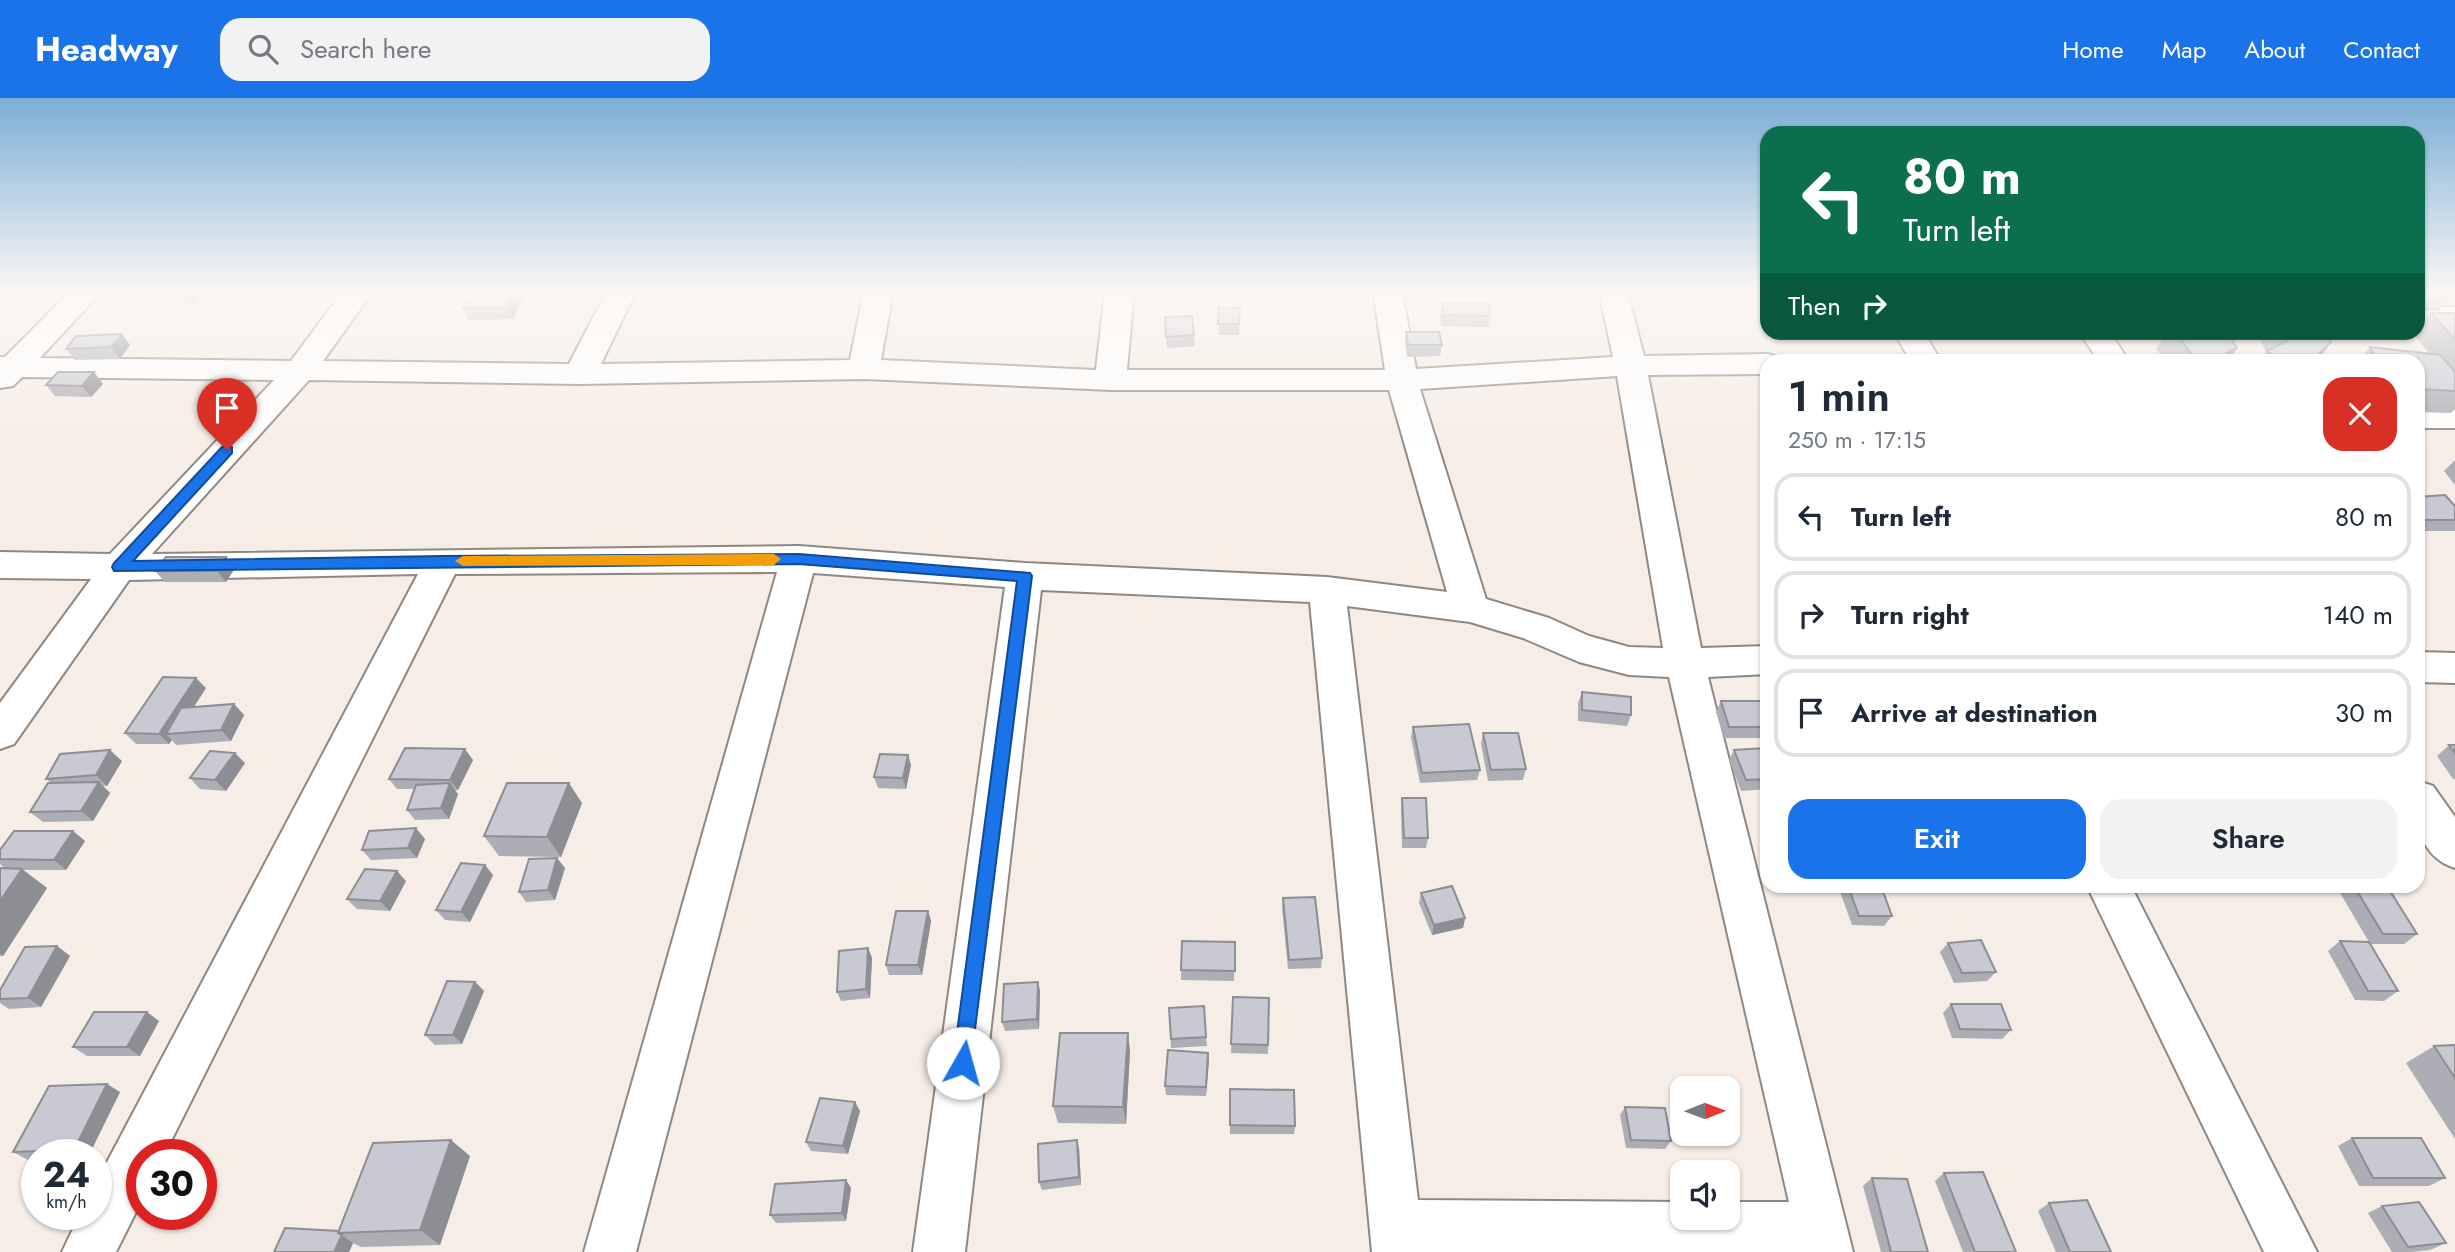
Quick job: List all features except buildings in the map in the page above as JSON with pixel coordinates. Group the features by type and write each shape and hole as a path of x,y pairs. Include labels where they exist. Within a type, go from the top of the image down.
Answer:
{"street":[{"path":"4,371 31,345"},
{"path":"0,733 119,567 299,372 319,345"},
{"path":"580,374 594,345"},
{"path":"864,369 868,345"},
{"path":"1111,380 1114,345"},
{"path":"1396,345 1402,380 1471,608"},
{"path":"1327,590 1397,1239 1824,1240 1685,663 1626,345"},
{"path":"4,371 580,374 864,369 1111,380 1402,380 1631,366 1760,365"},
{"path":"2425,418 2455,418"},
{"path":"0,565 119,567 443,561 799,559 1025,576 1327,590 1471,608 1536,628 1579,648 1629,661 1685,663 1760,660"},
{"path":"610,1252 799,559"},
{"path":"88,1252 443,561"},
{"path":"939,1252 1025,576"},
{"path":"2425,667 2455,668"},
{"path":"2112,893 2291,1252"}],"slow traffic":[{"path":"463,561 774,559"}],"route":[{"path":"227,450 119,567 443,561 799,559 1025,576 963,1063"}]}
